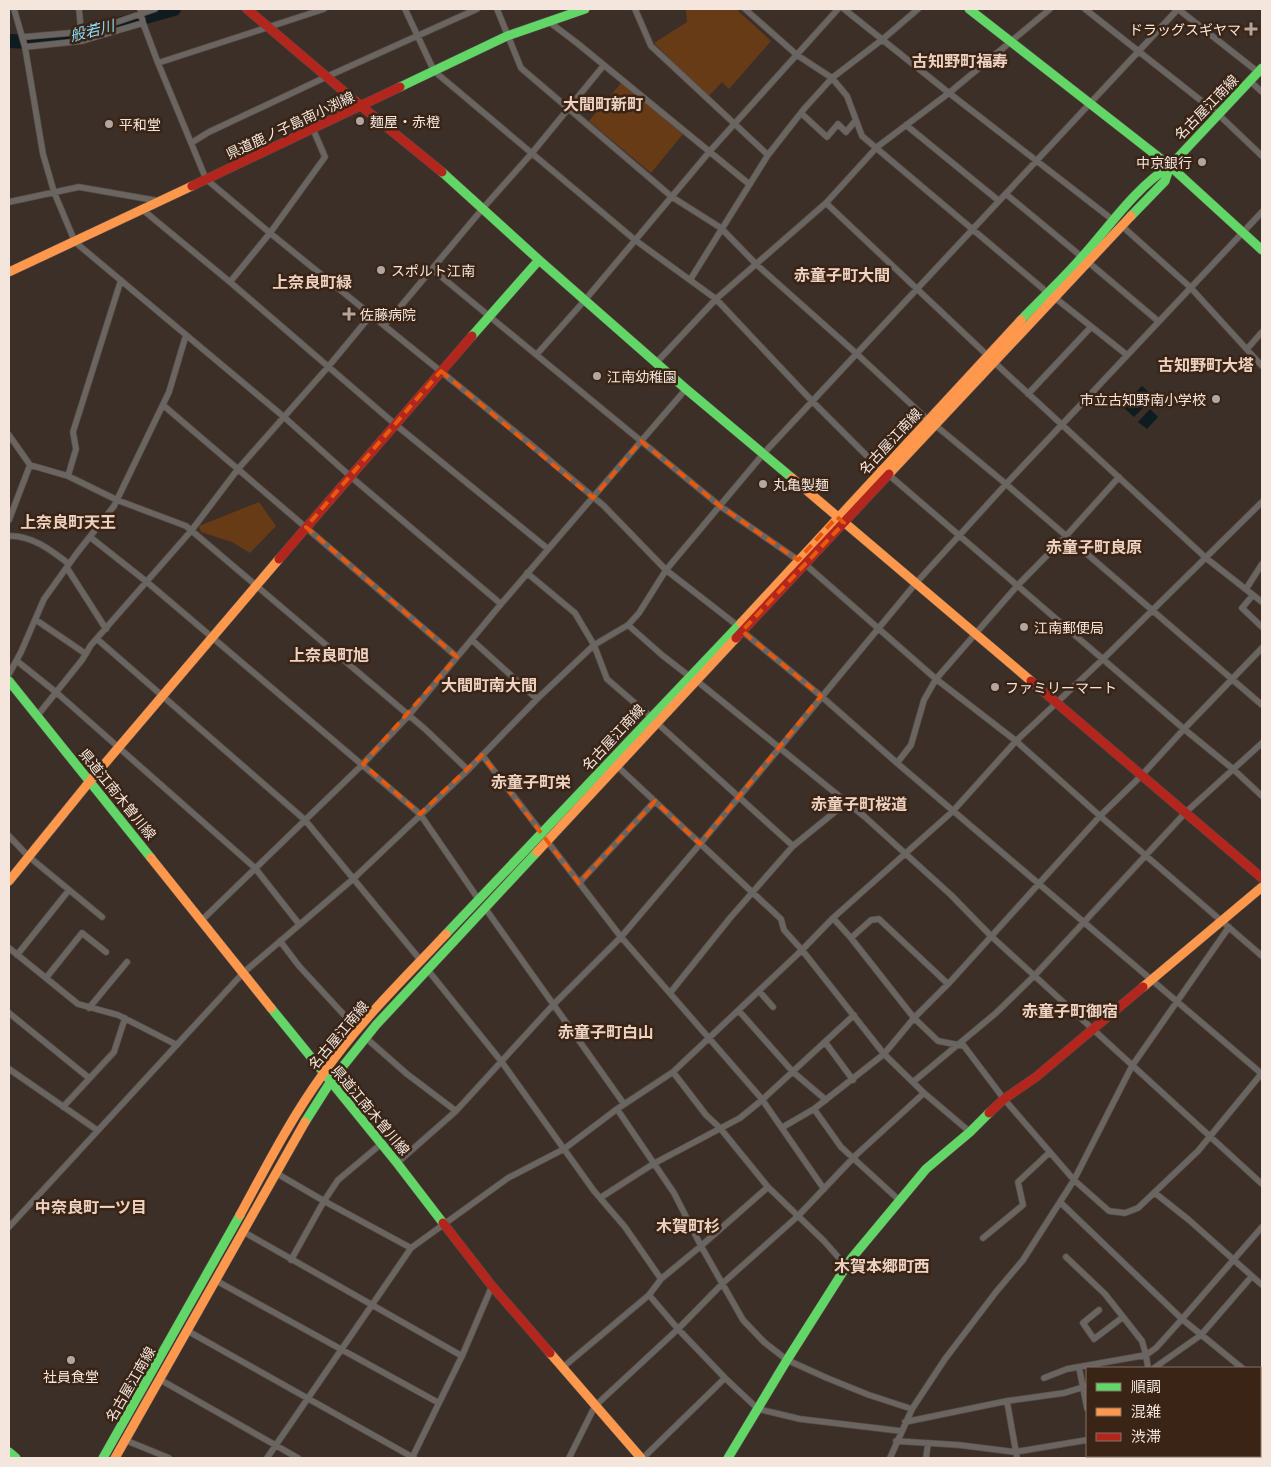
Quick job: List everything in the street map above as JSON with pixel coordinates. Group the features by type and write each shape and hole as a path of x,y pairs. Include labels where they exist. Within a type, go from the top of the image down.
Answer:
{"main road":[{"path":"247,9 326,77 484,207 539,260 686,389 764,453 1262,878"},
{"name":"県道鹿ノ子島南小渕線","path":"9,272 76,242 508,36 585,9"},
{"path":"969,9 1170,166 1262,250"},
{"name":"名古屋江南線","path":"103,1458 298,1111 323,1073 357,1030 424,966 885,472 994,362 1084,259 1113,220 1157,174 1170,166 1260,70"},
{"name":"名古屋江南線","path":"1084,259 1122,226 1165,181 1170,166"},
{"path":"9,881 90,781 306,527 539,260"},
{"name":"名古屋江南線","path":"932,423 987,355 1051,295"},
{"name":"県道江南木曽川線","path":"9,681 242,973 397,1163 492,1286 642,1458"},
{"path":"728,1458 851,1259 926,1169 970,1132 1004,1099 1036,1077 1092,1028 1152,980 1226,925 1262,887"},
{"name":"名古屋江南線","path":"115,1458 308,1117 331,1081 424,966"},
{"path":"9,1452 16,1458"}],"street":[{"path":"14,9 26,47 41,145 54,192 76,242 284,417 350,476 501,604"},
{"path":"79,9 82,42"},
{"path":"23,38 81,32 104,26 140,11 155,9"},
{"path":"158,63 324,9"},
{"path":"405,9 434,71 635,240 716,299 812,401 885,472 1184,729 1233,768 1262,796"},
{"path":"191,143 209,132 326,77 477,9"},
{"path":"497,9 521,68 672,197 721,228 756,264 932,423 1006,484 1262,706"},
{"path":"635,9 650,46 768,155"},
{"path":"745,9 797,54 832,78 847,96 862,136 1051,295 1127,355"},
{"path":"537,354 585,300 710,150 838,9"},
{"path":"844,9 1113,220"},
{"path":"690,280 768,155 801,113 832,78 918,9"},
{"path":"656,363 716,299 826,203 877,147 949,93 1050,9"},
{"path":"1085,9 1218,114 1262,156"},
{"path":"9,1227 242,973 353,879 468,770 537,699 594,645 628,625 639,613 666,570 764,453 1178,9 1260,70"},
{"path":"140,11 158,63 206,179 529,443 593,498 666,570 822,696 897,763 1262,1074 1210,1137 1155,1193 1138,1208 1125,1213 1109,1211 1074,1180 1004,1099 964,1046 938,1041 914,1018 833,918"},
{"path":"548,21 710,150 749,184"},
{"path":"26,47 82,42 143,23"},
{"path":"385,325 532,153 604,65"},
{"path":"1250,81 1262,92"},
{"path":"801,113 827,137 838,124 846,132 856,120"},
{"path":"906,125 999,201"},
{"path":"230,282 270,233 325,157 313,129"},
{"path":"9,202 79,187 160,201"},
{"path":"1006,194 1158,320"},
{"path":"826,203 987,355"},
{"path":"143,210 396,424 548,549"},
{"path":"397,1163 456,1111 553,1005 620,937 700,844 916,583 1158,320 1262,212"},
{"path":"1122,226 1190,287 1262,366"},
{"path":"432,268 720,506 802,563 936,679 1016,741 1262,956"},
{"path":"68,476 76,449 73,432 121,280"},
{"path":"37,716 57,693 97,638 192,530 238,469 372,315"},
{"path":"1028,394 1091,327"},
{"path":"1247,349 1262,332"},
{"path":"9,674 17,661 44,599 104,521 117,500 170,392 186,334"},
{"path":"994,362 1206,558 1262,602"},
{"path":"201,920 363,764 409,715 501,604 686,389"},
{"path":"163,405 457,657"},
{"path":"9,435 30,465 68,476 117,500 176,521 192,530 409,715 468,770"},
{"path":"9,520 30,465"},
{"path":"897,763 911,745 924,700 936,679 1017,586 1066,536 1119,477"},
{"path":"267,1458 411,1248 508,1178 564,1149 624,1104 673,1072 802,950 833,918 953,811 1016,741 1153,611 1262,502"},
{"path":"9,536 18,535 45,546 68,566 106,629"},
{"path":"90,537 147,582 420,814 624,1104"},
{"path":"1246,589 1262,564"},
{"path":"528,574 575,613 594,645 607,679 793,846"},
{"path":"1253,595 1242,608 1262,627"},
{"path":"36,620 86,654"},
{"path":"628,625 662,655 847,802 951,895 991,936 1262,1184"},
{"path":"97,638 305,820 501,1061 600,1198 625,1227 662,1279"},
{"path":"472,640 537,699"},
{"path":"783,1127 814,1109 884,1054 914,1018 948,984 1100,816 1141,776 1262,648"},
{"path":"17,661 57,693 255,868 299,924"},
{"path":"913,1082 996,1013 1035,975 1185,813 1262,743"},
{"path":"482,755 620,937 762,1100 783,1127 824,1189"},
{"path":"614,763 781,919 784,930 884,1054 970,1132"},
{"path":"579,883 655,801"},
{"path":"670,993 793,846 847,802"},
{"path":"9,836 28,856 102,917"},
{"path":"17,955 69,890"},
{"path":"851,938 871,920 879,920 948,984"},
{"path":"890,1458 912,1409 946,1359 996,1292 1023,1260 1074,1180 1132,1066 1224,936 1226,925"},
{"path":"46,978 82,933 106,952"},
{"path":"280,940 299,966 357,1030"},
{"path":"9,948 78,1004 118,1015 177,1045"},
{"path":"90,1008 127,962"},
{"path":"759,991 773,1007"},
{"path":"739,1010 793,1072 826,1100"},
{"path":"9,1013 89,1078"},
{"path":"600,1198 653,1164 740,1118 854,1015"},
{"path":"63,1107 114,1052 125,1018"},
{"path":"366,1038 407,1074 456,1111"},
{"path":"825,1042 852,1080"},
{"path":"9,1069 97,1130"},
{"path":"673,1072 706,1115 720,1128 768,1187 824,1241 847,1267"},
{"path":"569,1458 595,1406 678,1329 723,1283 798,1216 853,1158 924,1092"},
{"path":"617,1109 674,1193 701,1246 743,1320 764,1342 787,1360 869,1395 912,1409"},
{"path":"814,1109 841,1147 899,1200"},
{"path":"290,1260 338,1180 381,1144"},
{"path":"983,1238 1023,1205 1018,1182 1050,1152"},
{"path":"276,1173 411,1248"},
{"path":"562,1368 649,1295 662,1279 768,1187"},
{"path":"1155,1193 1262,1285"},
{"path":"1060,1202 1182,1319 1241,1367"},
{"path":"1044,1378 1067,1369 1146,1355 1156,1348 1262,1227"},
{"path":"242,1231 290,1260 462,1356"},
{"path":"1066,1257 1105,1294 1142,1341 1148,1367"},
{"path":"1155,1367 1201,1335 1252,1276"},
{"path":"215,1280 439,1403"},
{"path":"186,1330 413,1458 462,1356 492,1286"},
{"path":"649,1295 678,1329 758,1409 800,1419 901,1431"},
{"path":"1099,1310 1083,1323 1094,1338 1123,1318"},
{"path":"905,1422 1007,1401 1064,1393 1085,1387 1079,1367"},
{"path":"642,1458 725,1378"},
{"path":"159,1379 298,1458"},
{"path":"1007,1401 1016,1455"},
{"path":"126,1440 170,1458"},
{"path":"896,1441 959,1445 1016,1455 1086,1440"},
{"path":"926,1458 928,1443"},
{"path":"1186,1457 1199,1458"}],"highlighted area":[{"path":"441,371 593,498 641,441 720,506 798,560 837,517 844,523 742,631 821,696 700,844 655,801 579,883 482,755 420,814 363,764 457,657 306,527"}],"shaded area":[{"path":"687,9 736,9 771,41 729,89 722,82 708,97 654,43 687,22"},
{"path":"621,83 683,134 651,173 589,121"},
{"path":"1142,386 1154,397 1134,417 1122,406"},
{"path":"1150,409 1158,417 1147,429 1138,422"},
{"path":"259,502 276,526 250,553 232,542 201,532 199,526"}],"waterway":[{"name":"般若川","path":"9,41 33,42 73,37 174,9"}],"traffic: fast":[{"path":"400,87 507,36 585,9"},
{"path":"969,9 1170,166 1262,250"},
{"path":"1021,320 1075,265 1134,196 1170,166 1262,68"},
{"path":"1131,216 1165,181 1170,166"},
{"path":"442,172 686,389 792,478"},
{"path":"472,336 539,260"},
{"path":"446,934 741,623"},
{"path":"9,681 151,858"},
{"path":"305,1122 331,1081 376,1025 537,852"},
{"path":"271,1008 397,1163 443,1223"},
{"path":"728,1458 851,1259 926,1169 970,1132 989,1113"},
{"path":"103,1458 240,1215"},
{"path":"9,1452 16,1458"}],"traffic: slow":[{"path":"9,272 192,186"},
{"path":"889,474 1131,216"},
{"path":"741,623 1021,320"},
{"path":"792,478 1031,681"},
{"path":"9,881 90,781 279,559"},
{"path":"537,852 736,638"},
{"path":"151,858 271,1008"},
{"path":"1143,987 1262,887"},
{"path":"240,1215 290,1125 311,1091 337,1055 382,1002 446,934"},
{"path":"115,1458 305,1122"},
{"path":"550,1353 641,1458"}],"traffic: jam":[{"path":"247,9 442,172"},
{"path":"192,186 400,87"},
{"path":"279,559 472,336"},
{"path":"736,638 889,474"},
{"path":"1031,681 1262,878"},
{"path":"989,1113 1004,1099 1036,1077 1143,987"},
{"path":"443,1223 492,1286 550,1353"}],"place":[{"name":"ドラッグスギヤマ","path":"1251,29"},
{"name":"麺屋・赤橙","path":"360,121"},
{"name":"平和堂","path":"109,124"},
{"name":"中京銀行","path":"1202,162"},
{"name":"スポルト江南","path":"381,270"},
{"name":"佐藤病院","path":"349,314"},
{"name":"江南幼稚園","path":"597,376"},
{"name":"市立古知野南小学校","path":"1216,399"},
{"name":"丸亀製麺","path":"763,484"},
{"name":"江南郵便局","path":"1024,627"},
{"name":"ファミリーマート","path":"995,687"},
{"name":"社員食堂","path":"71,1360"}],"district":[{"name":"古知野町福寿","path":"960,60"},
{"name":"大間町新町","path":"603,103"},
{"name":"赤童子町大間","path":"842,274"},
{"name":"上奈良町緑","path":"312,281"},
{"name":"古知野町大塔","path":"1206,364"},
{"name":"上奈良町天王","path":"68,521"},
{"name":"赤童子町良原","path":"1094,546"},
{"name":"上奈良町旭","path":"329,654"},
{"name":"大間町南大間","path":"489,684"},
{"name":"赤童子町栄","path":"531,781"},
{"name":"赤童子町桜道","path":"859,803"},
{"name":"赤童子町御宿","path":"1070,1010"},
{"name":"赤童子町白山","path":"606,1031"},
{"name":"中奈良町一ツ目","path":"91,1206"},
{"name":"木賀町杉","path":"688,1225"},
{"name":"木賀本郷町西","path":"882,1265"}]}
